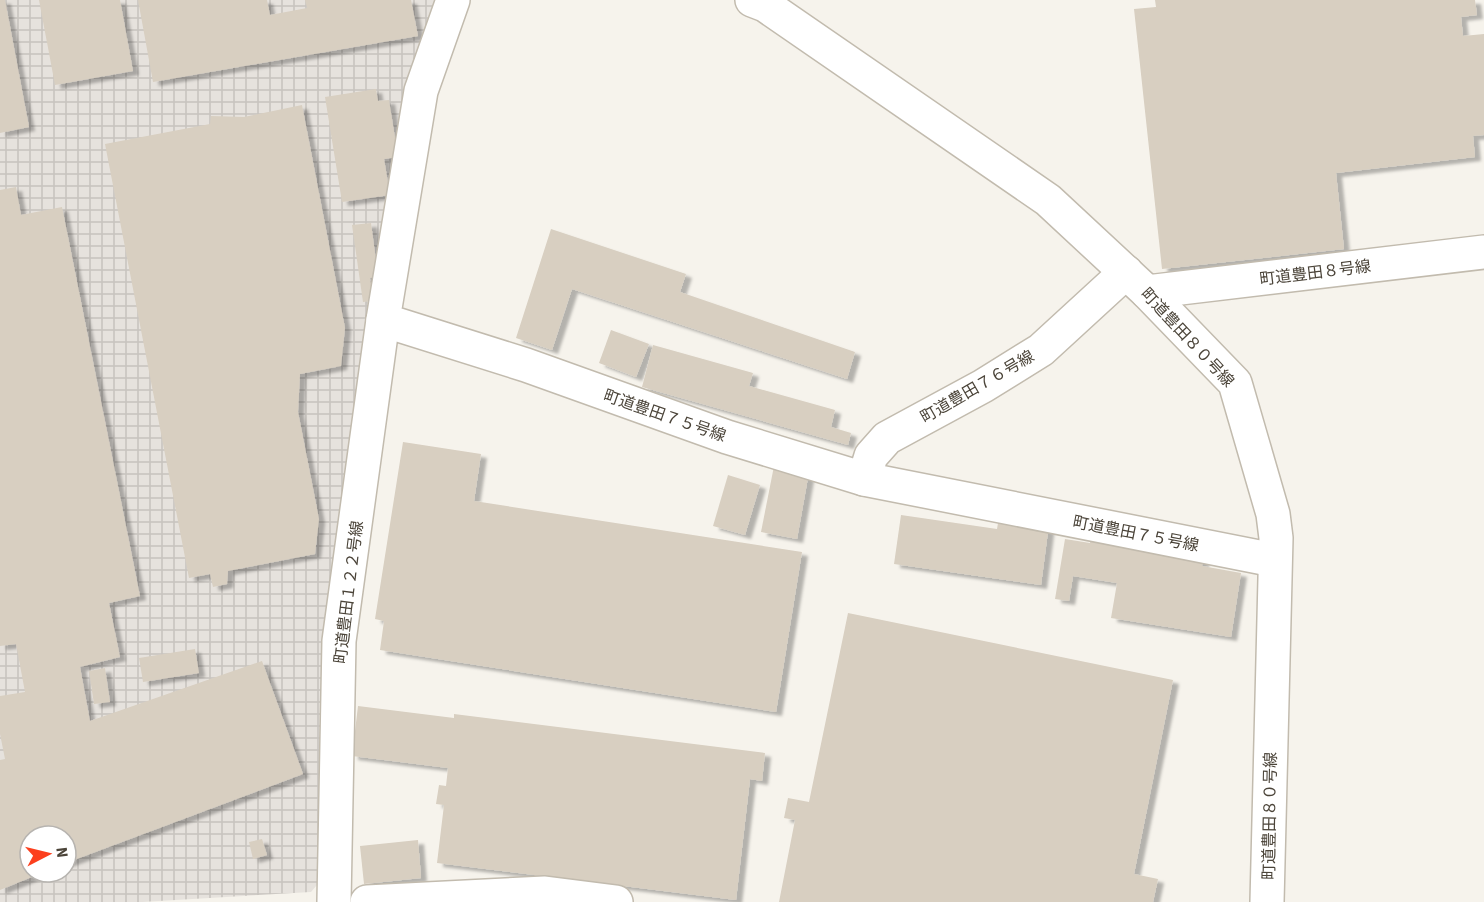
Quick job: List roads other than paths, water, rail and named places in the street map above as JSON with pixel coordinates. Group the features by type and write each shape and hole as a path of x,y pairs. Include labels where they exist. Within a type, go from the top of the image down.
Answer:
{"street":[{"path":"383,320 421,91 453,0"},
{"name":"町道豊田８０号線","path":"752,0 765,5 1023,180 1048,200 1136,282 1235,383 1273,514 1276,538 1267,902"},
{"name":"町道豊田８号線","path":"1136,282 1484,252"},
{"name":"町道豊田７６号線","path":"864,479 871,456 887,438 983,386 1041,350 1136,282"},
{"name":"町道豊田７５号線","path":"383,320 526,366 727,437 864,479 1274,560"},
{"name":"町道豊田１２２号線","path":"334,902 339,641 383,320"},
{"path":"367,902 545,898 616,902"}]}
